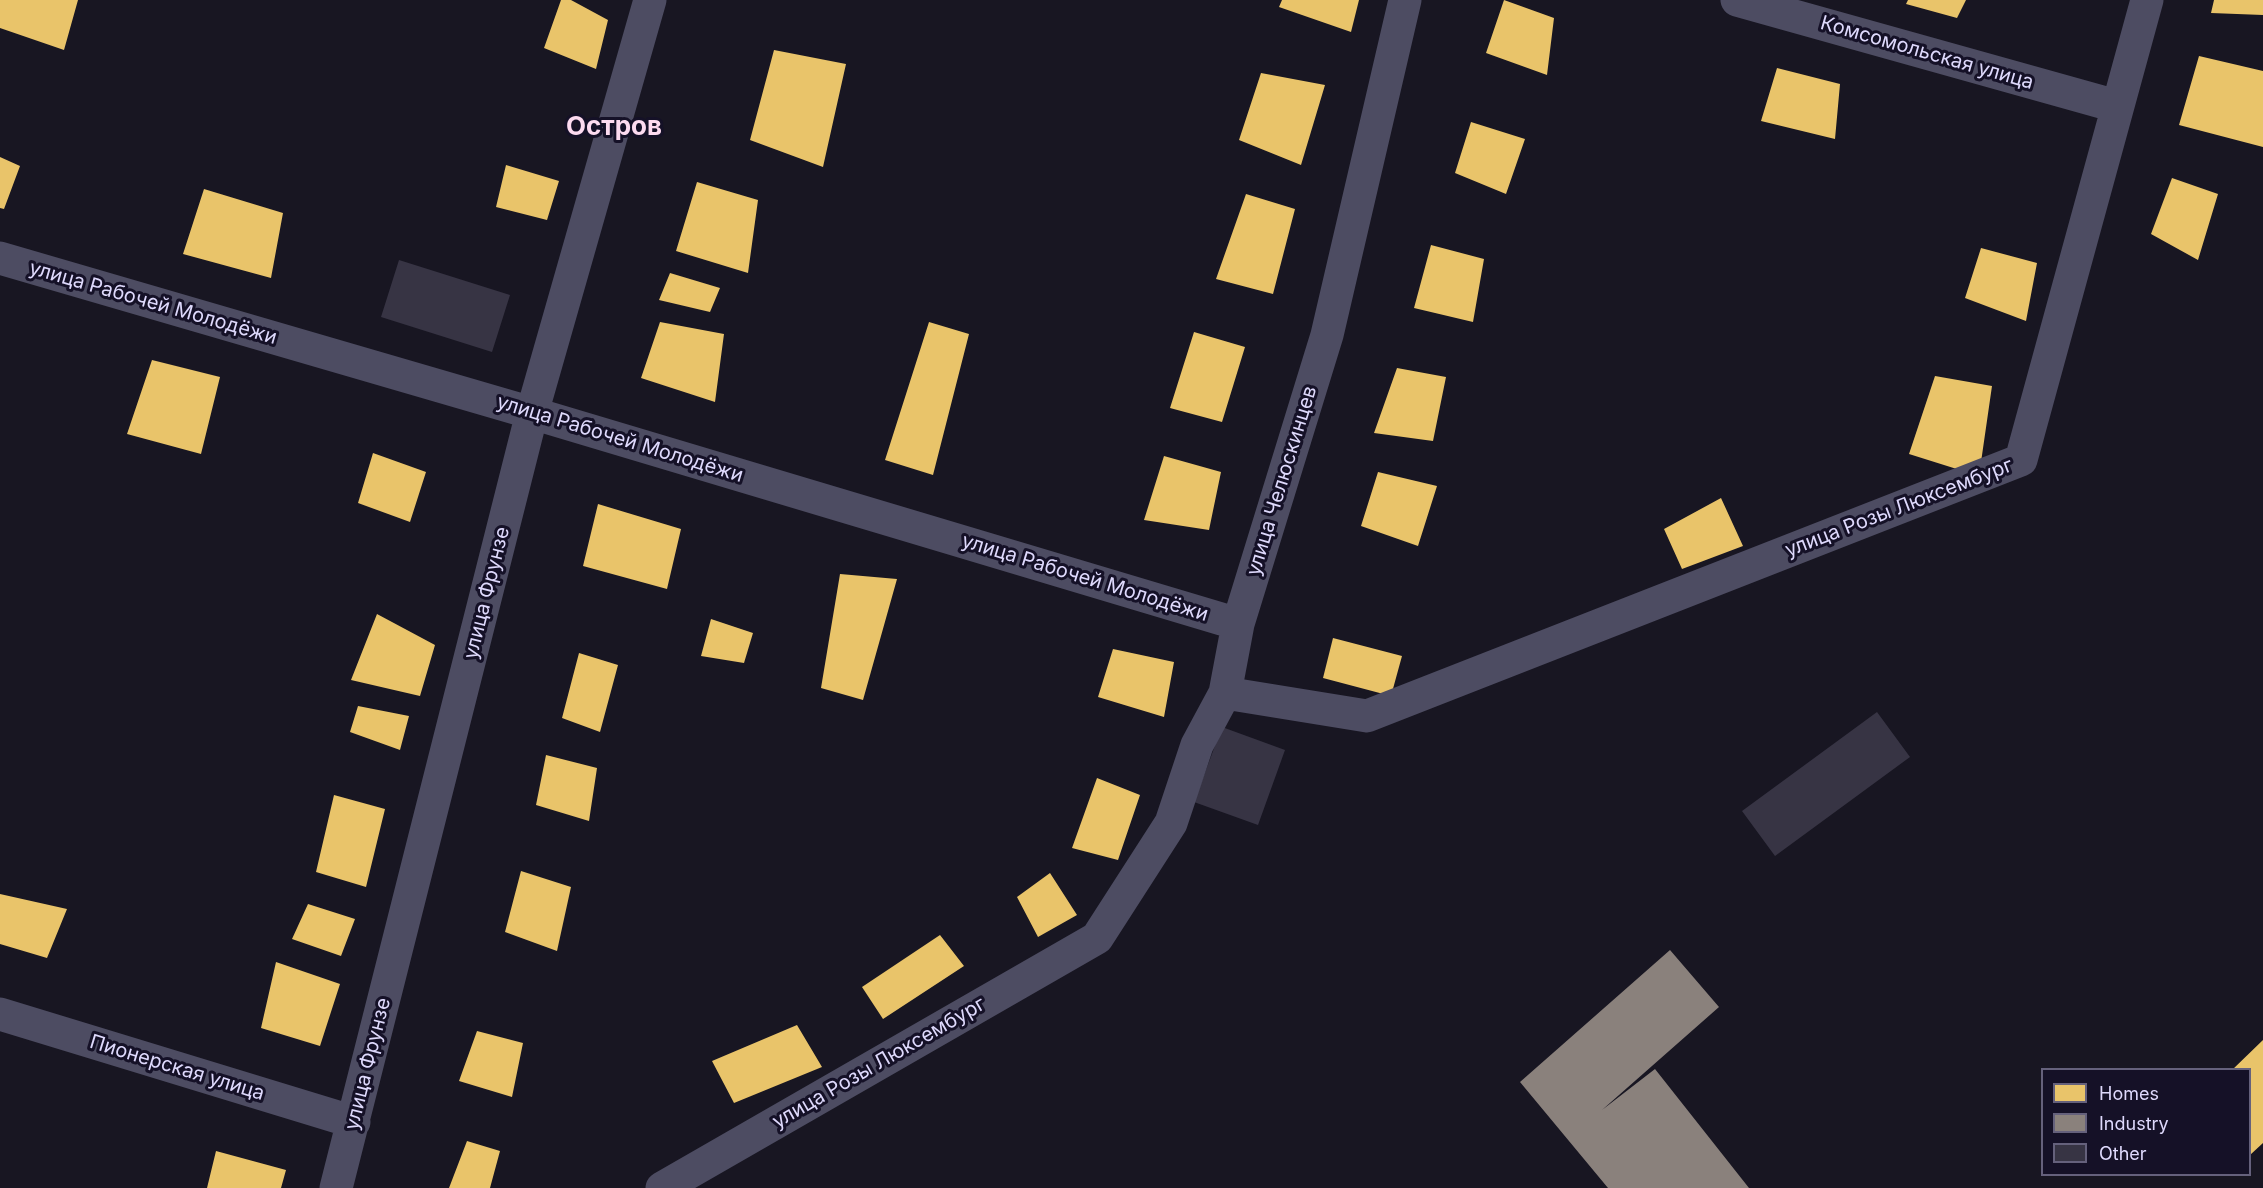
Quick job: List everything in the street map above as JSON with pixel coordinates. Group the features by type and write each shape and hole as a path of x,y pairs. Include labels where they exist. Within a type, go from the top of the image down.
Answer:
{"street":[{"name":"улица Фрунзе","path":"336,1188 532,413 650,0"},
{"name":"улица Челюскинцев","path":"1097,938 1171,823 1197,745 1225,693 1238,624 1327,335 1405,0"},
{"name":"Комсомольская улица","path":"1737,0 2116,106"},
{"name":"улица Розы Люксембург","path":"1225,693 1367,716 2021,460 2116,106 2147,0"},
{"name":"улица Рабочей Молодёжи","path":"0,258 532,413 1238,624"},
{"name":"улица Розы Люксембург","path":"662,1188 1097,938"},
{"name":"Пионерская улица","path":"0,1014 354,1122"}],"building: Homes":[{"path":"0,0 78,0 64,50 0,28"},
{"path":"561,0 571,0 608,20 596,69 544,48"},
{"path":"1282,0 1359,0 1351,32 1279,7"},
{"path":"1504,0 1554,18 1547,75 1486,53"},
{"path":"1908,0 1966,0 1957,18 1906,4"},
{"path":"2214,0 2263,0 2263,15 2211,13"},
{"path":"774,50 846,64 823,167 750,140"},
{"path":"2199,56 2263,71 2263,147 2179,125"},
{"path":"1777,68 1840,84 1835,139 1761,121"},
{"path":"1261,73 1325,85 1301,165 1239,140"},
{"path":"1471,122 1525,139 1506,194 1455,173"},
{"path":"0,157 20,166 4,209 0,208"},
{"path":"506,165 559,181 547,220 496,207"},
{"path":"2172,178 2218,194 2198,260 2151,234"},
{"path":"697,182 758,200 748,273 676,251"},
{"path":"204,189 283,213 271,278 183,254"},
{"path":"1246,194 1295,209 1273,294 1216,279"},
{"path":"1431,245 1484,259 1473,322 1414,308"},
{"path":"1981,248 2037,263 2026,321 1965,298"},
{"path":"670,273 720,288 710,312 659,300"},
{"path":"660,322 724,334 715,402 641,378"},
{"path":"929,322 969,334 933,475 885,460"},
{"path":"1194,332 1245,347 1222,422 1170,408"},
{"path":"152,360 220,377 201,454 127,434"},
{"path":"1397,368 1446,377 1433,441 1374,433"},
{"path":"1935,376 1992,386 1979,476 1909,454"},
{"path":"373,453 426,472 410,522 358,503"},
{"path":"1164,456 1221,472 1209,530 1144,520"},
{"path":"1378,472 1437,486 1418,546 1361,526"},
{"path":"1721,498 1743,546 1682,569 1664,529"},
{"path":"598,504 681,529 667,589 583,566"},
{"path":"840,574 897,579 863,700 821,688"},
{"path":"377,614 435,645 420,696 351,680"},
{"path":"711,619 753,633 744,663 701,656"},
{"path":"1333,638 1402,656 1391,696 1323,678"},
{"path":"1113,649 1174,662 1164,717 1098,697"},
{"path":"579,653 618,665 600,732 562,718"},
{"path":"358,706 409,716 400,750 350,732"},
{"path":"546,755 597,768 589,821 536,805"},
{"path":"1097,778 1140,795 1118,860 1072,848"},
{"path":"334,795 385,809 366,887 316,872"},
{"path":"521,871 571,887 557,951 505,932"},
{"path":"1050,873 1077,915 1038,937 1017,897"},
{"path":"0,894 67,909 47,958 0,944"},
{"path":"308,904 355,919 341,956 292,939"},
{"path":"940,935 964,966 883,1019 862,987"},
{"path":"276,962 340,984 320,1046 261,1028"},
{"path":"797,1025 822,1067 734,1103 712,1061"},
{"path":"477,1031 523,1043 512,1097 459,1081"},
{"path":"2263,1040 2263,1143 2251,1154 2251,1068 2234,1068"},
{"path":"467,1141 500,1151 490,1188 449,1188"},
{"path":"216,1151 286,1170 281,1188 207,1188"}],"building: Industry":[{"path":"1670,950 1719,1007 1602,1110 1655,1069 1749,1188 1608,1188 1520,1082"}],"building: Other":[{"path":"399,260 510,295 492,352 381,317"},
{"path":"1877,712 1910,757 1775,856 1742,811"},
{"path":"1222,727 1285,750 1258,825 1194,802"}],"district":[{"name":"Остров","path":"614,127"}]}
